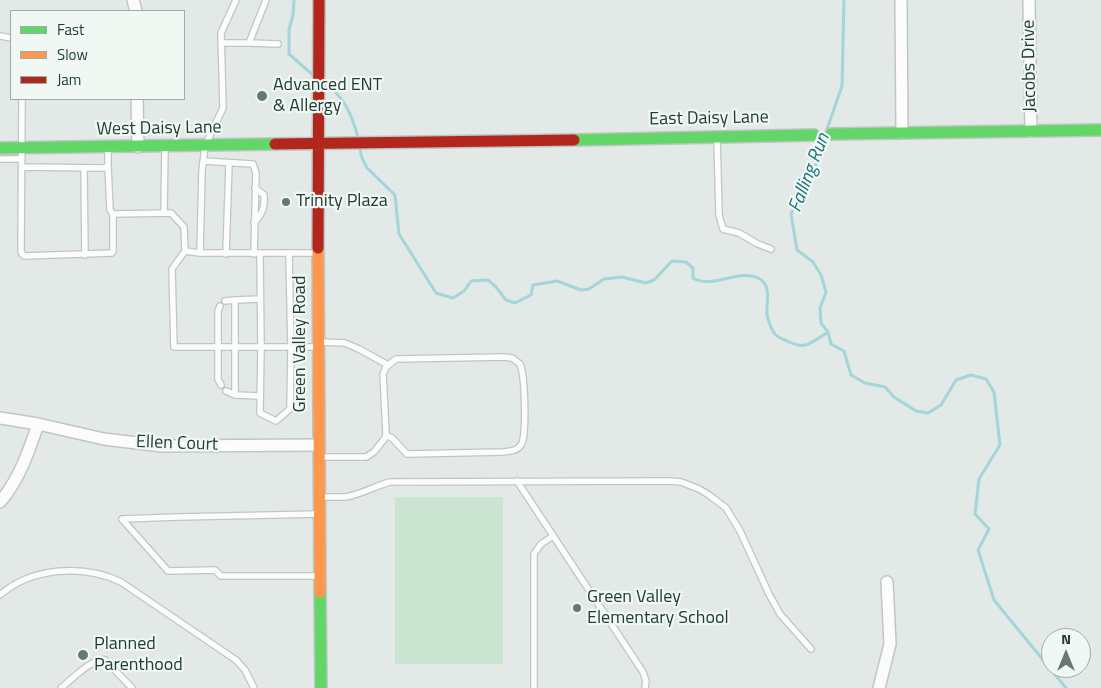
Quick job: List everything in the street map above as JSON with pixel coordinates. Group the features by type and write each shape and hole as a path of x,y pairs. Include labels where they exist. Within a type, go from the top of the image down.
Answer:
{"street":[{"name":"Green Valley Road","path":"319,0 318,345 321,688"},
{"path":"901,0 902,133"},
{"name":"Jacobs Drive","path":"1029,0 1031,132"},
{"path":"137,100 138,147"},
{"name":"East Daisy Lane","path":"318,143 559,141 814,134 1101,130"},
{"name":"West Daisy Lane","path":"0,148 22,153 108,147 318,143"},
{"name":"Ellen Court","path":"0,418 38,424 104,439 162,446 319,445"},
{"path":"0,502 19,473 38,424"},
{"path":"879,688 890,644 887,582"}],"lane":[{"path":"200,253 205,146 223,108 221,33 236,0"},
{"path":"249,42 266,0"},
{"path":"221,42 278,44"},
{"path":"22,100 22,252 24,256 108,254 113,251 113,214 110,210 108,147"},
{"path":"717,136 718,215 720,225 726,231 740,233 758,244 771,249"},
{"path":"164,212 165,147"},
{"path":"0,159 22,153"},
{"path":"203,161 253,164 256,173 254,224 260,300 260,413 276,421 290,409 289,254"},
{"path":"226,254 229,163"},
{"path":"22,166 84,168 104,168 108,166"},
{"path":"84,168 85,255"},
{"path":"254,224 265,205 264,195 255,188"},
{"path":"113,214 171,213 184,227 185,251 172,268 174,347 291,347 345,343 388,365"},
{"path":"185,251 226,254 318,253"},
{"path":"220,385 218,379 218,311 223,304 235,300 260,300"},
{"path":"235,300 236,395"},
{"path":"319,457 366,457 374,452 386,435 382,378 384,370 396,359 504,357 512,358 522,367 525,428 521,446 515,450 504,452 407,454 392,438 386,435"},
{"path":"226,391 236,395 260,396"},
{"path":"517,481 643,672 646,681 645,688"},
{"path":"320,497 344,497 390,482 669,481 690,485 704,492 726,508 740,531 780,614 811,648"},
{"path":"320,514 122,519 168,571 215,570 221,576 320,576"},
{"path":"534,688 534,554 541,544 553,536"},
{"path":"0,595 16,582 44,574 90,571 106,575 121,582 236,660 245,670 254,688"},
{"path":"61,688 93,662 101,659 105,660 132,688"}],"green space":[{"path":"395,497 503,497 503,664 395,664"}],"waterway":[{"path":"294,0 289,30 289,54 313,75"},
{"name":"Falling Run","path":"827,129 842,86 844,0"},
{"path":"324,83 342,100 353,122 358,138"},
{"name":"Falling Run","path":"825,135 814,171 801,192 791,214 797,250 813,262 821,275 826,292 820,308 821,323 828,332 831,344 844,351 851,375 865,383 885,387 894,397 916,411 928,413 941,405 956,380 971,375 986,379 994,392 1000,445 979,479 975,514 989,529 978,550 994,600 1066,688"},
{"path":"360,149 367,168 395,195 399,234 436,293 453,298 464,291 471,281 488,280 506,300 515,303 531,295 533,285 557,281 581,290 589,289 604,279 622,277 646,283 654,280 672,261 686,262 693,268 693,278 701,281 709,282 744,275 752,276 764,282 768,296 767,315 769,322 774,333 781,338 803,345 813,342 828,332"}],"traffic: fast":[{"path":"831,134 1101,130"},
{"path":"574,140 814,135"},
{"path":"0,148 275,144"},
{"path":"320,592 321,688"}],"traffic: slow":[{"path":"318,248 320,592"}],"traffic: jam":[{"path":"318,248 319,0"},
{"path":"275,144 574,140"}],"place":[{"name":"Advanced ENT & Allergy","path":"262,96"},
{"name":"Trinity Plaza","path":"286,202"},
{"name":"Green Valley Elementary School","path":"577,608"},
{"name":"Planned Parenthood","path":"83,655"}]}
